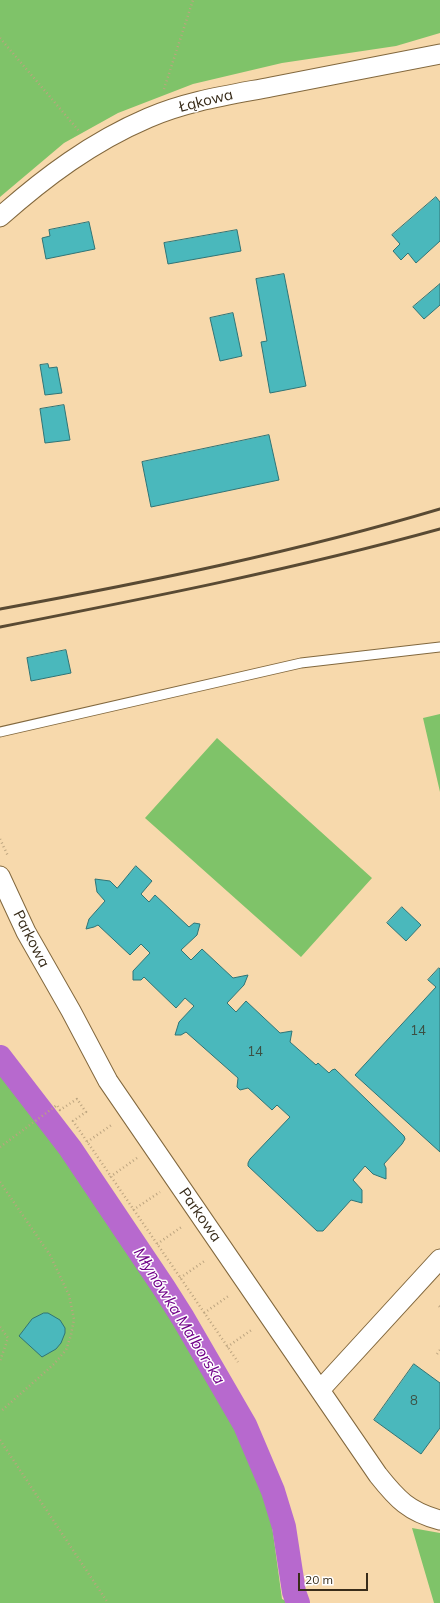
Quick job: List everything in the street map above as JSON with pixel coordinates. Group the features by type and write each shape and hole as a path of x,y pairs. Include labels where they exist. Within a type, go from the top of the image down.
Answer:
{"street":[{"name":"Łąkowa","path":"0,217 27,193 72,159 112,135 156,115 195,101 440,54"},
{"name":"Parkowa","path":"0,876 26,932 71,1011 108,1081 378,1475 399,1500 418,1512 440,1520"},
{"path":"320,1390 440,1259"}],"lane":[{"path":"0,732 301,663 440,648"}],"path":[{"path":"156,115 193,0"},
{"path":"0,38 92,147"},
{"path":"0,1147 56,1105 60,1110 77,1099 86,1112 72,1121 238,1362"},
{"path":"87,1142 111,1126"},
{"path":"110,1177 134,1160"},
{"path":"0,1182 50,1255 69,1295 74,1320 66,1350 54,1364 0,1412"},
{"path":"133,1210 157,1194"},
{"path":"157,1244 180,1228"},
{"path":"180,1278 203,1262"},
{"path":"204,1313 226,1297"},
{"path":"0,1327 8,1338 0,1361"},
{"path":"227,1347 249,1331"},
{"path":"437,1354 440,1350"},
{"path":"0,1440 108,1603"}],"green space":[{"path":"0,0 440,0 440,33 396,46 282,63 193,84 118,113 64,143 0,197"},
{"path":"440,714 440,792 423,718"},
{"path":"217,738 372,878 301,957 145,818"},
{"path":"0,1068 56,1139 175,1321 236,1428 270,1511 282,1599 291,1603 0,1603"},
{"path":"412,1528 440,1533 440,1603 434,1603"}],"building":[{"path":"436,197 440,202 440,241 416,263 408,253 401,260 393,251 400,244 392,235"},
{"path":"89,222 95,249 46,259 42,238 50,236 49,230"},
{"path":"237,230 241,251 168,264 164,243"},
{"path":"284,274 306,386 270,393 261,342 267,341 256,279"},
{"path":"440,284 440,305 424,319 413,307"},
{"path":"233,313 242,356 220,361 210,318"},
{"path":"48,364 49,368 57,367 62,393 45,395 40,365"},
{"path":"64,405 70,440 45,443 40,409"},
{"path":"269,435 279,480 151,507 142,462"},
{"path":"66,650 71,673 31,681 27,658"},
{"path":"136,866 152,881 141,894 149,902 155,895 189,927 194,923 200,924 197,935 181,950 191,960 202,949 233,978 248,975 244,985 227,1003 236,1012 246,1001 280,1033 292,1031 290,1042 316,1065 318,1063 329,1073 335,1069 404,1136 405,1139 402,1144 384,1164 386,1168 386,1179 373,1174 365,1166 353,1180 362,1190 362,1203 351,1200 323,1231 317,1231 248,1166 250,1159 290,1117 277,1105 272,1110 248,1088 240,1090 237,1087 238,1078 186,1032 181,1035 175,1035 179,1022 194,1006 185,998 176,1008 144,977 141,980 133,980 133,971 150,953 141,944 130,955 98,925 86,929 89,919 105,901 97,892 95,879 110,881 117,888"},
{"path":"402,907 421,925 406,941 387,923"},
{"path":"439,968 440,1152 355,1075 436,987 428,980"},
{"path":"44,1313 48,1313 60,1320 65,1328 65,1333 61,1343 56,1349 42,1357 19,1336 32,1319"},
{"path":"414,1364 440,1383 440,1428 421,1454 374,1420"}],"waterway":[{"name":"Młynówka Malborska","path":"0,1057 70,1148 164,1288 245,1425 273,1491 284,1527 294,1592 298,1603"}],"railway":[{"path":"0,609 222,565 386,525 440,509"},
{"path":"0,627 166,594 276,570 386,544 440,529"}]}
